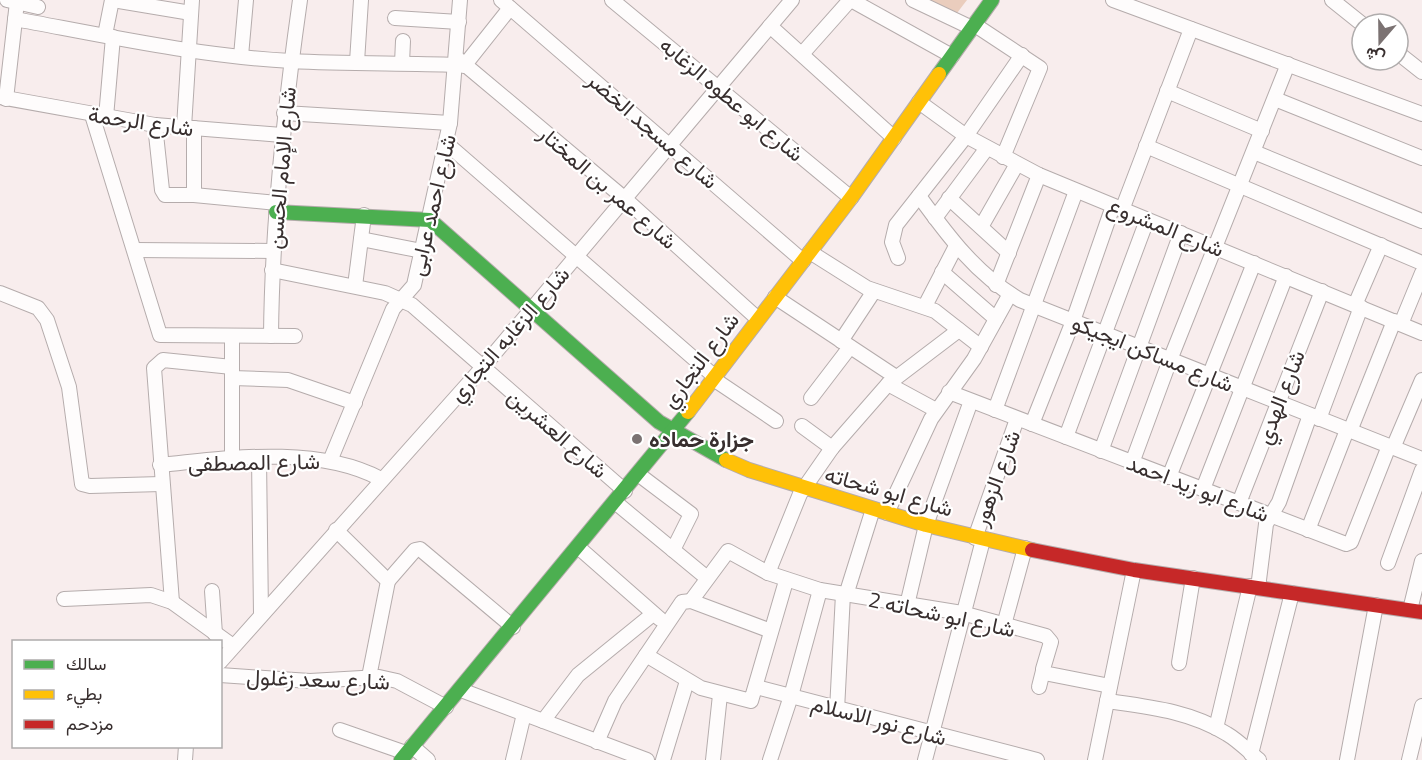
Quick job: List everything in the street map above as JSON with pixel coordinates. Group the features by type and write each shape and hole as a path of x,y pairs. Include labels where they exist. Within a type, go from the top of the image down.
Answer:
{"street":[{"path":"194,195 187,51 191,7 111,0 99,116 160,335 295,336"},
{"path":"241,56 246,0"},
{"name":"شارع الإمام الحسن","path":"272,336 272,270 282,135 300,0"},
{"path":"357,62 361,0"},
{"name":"شارع احمد عرابى","path":"330,461 393,309 412,289 430,220 450,123 459,63 460,0"},
{"name":"شارع ابو عطوه الزغابه","path":"612,0 851,198"},
{"name":"شارع الزغابه التجاري","path":"222,660 483,367 792,0"},
{"path":"802,54 850,0 952,56"},
{"path":"913,0 973,26 1039,65 1040,72 1004,158"},
{"name":"شارع التجاري","path":"407,753 672,432 851,198 992,0"},
{"path":"1113,0 1422,114"},
{"path":"1332,0 1350,14"},
{"path":"3,98 15,19 12,1 38,3 35,22"},
{"path":"15,19 187,51 291,61 459,63 506,4"},
{"name":"شارع مسجد الخضر","path":"506,4 807,256 874,291 925,306 981,347"},
{"path":"395,18 459,22"},
{"path":"770,26 894,138"},
{"path":"1032,424 1117,208 1146,146 1191,29"},
{"path":"402,40 402,63"},
{"path":"898,258 892,242 894,230 966,136 1022,55"},
{"path":"1410,62 1422,72"},
{"name":"شارع عمر بن المختار","path":"459,63 624,198 758,319"},
{"path":"1132,463 1170,360 1217,247 1288,64"},
{"path":"1167,91 1262,131"},
{"name":"شارع الرحمة","path":"3,98 155,125 282,135"},
{"path":"1275,99 1422,158"},
{"name":"شارع المشروع","path":"919,102 966,136 1039,175 1422,333"},
{"path":"284,113 450,123"},
{"path":"155,125 163,193 168,196 194,195 276,208 430,220"},
{"path":"446,142 713,377 776,421"},
{"path":"1146,146 1422,263"},
{"path":"935,218 987,148"},
{"path":"1254,152 1422,221"},
{"path":"981,227 1017,164"},
{"path":"996,285 1039,175"},
{"path":"995,410 1076,191"},
{"name":"شارع مساكن ايجيكو","path":"919,196 956,246 996,285 1010,294 1034,306 1422,459"},
{"path":"949,198 1009,252"},
{"path":"355,286 364,215"},
{"name":"شارع ابو شحاته","path":"430,220 530,310 672,432 729,462 803,488 979,539 1134,570 1416,611"},
{"path":"1066,437 1147,220"},
{"path":"1101,451 1137,347 1181,233"},
{"path":"361,239 422,251"},
{"path":"1216,728 1254,587 1265,529 1270,515 1279,502 1314,417 1381,245"},
{"path":"925,306 956,246"},
{"path":"135,250 273,251"},
{"path":"1169,477 1254,262"},
{"name":"شارع العشرين","path":"272,270 355,286 402,299 423,312 625,491"},
{"path":"942,272 996,319"},
{"path":"1308,530 1349,431 1422,273"},
{"path":"1203,489 1286,276"},
{"path":"811,398 845,344 874,291"},
{"name":"شارع الهدي","path":"1239,503 1322,291"},
{"path":"0,293 38,308 47,320 69,387 82,484 90,486 161,484"},
{"path":"887,513 936,410 981,347 1010,294"},
{"path":"775,297 936,410"},
{"path":"768,573 803,488 832,448 892,380 959,330"},
{"path":"232,336 232,458"},
{"path":"172,602 161,484 155,365 163,360 288,380 355,403"},
{"path":"1391,447 1422,380"},
{"name":"شارع ابو زيد احمد","path":"949,392 1346,544 1351,542 1391,447"},
{"path":"907,605 926,525 971,401"},
{"name":"شارع الزهور","path":"925,760 979,539 1017,419"},
{"path":"802,426 832,448"},
{"name":"شارع المصطفى","path":"160,465 232,458 330,461 356,467 381,479"},
{"path":"259,458 261,614"},
{"path":"1388,563 1422,470"},
{"path":"638,474 691,514 672,550"},
{"path":"615,502 707,578 691,601"},
{"path":"837,710 845,594 873,509"},
{"path":"336,530 388,581"},
{"path":"578,547 666,624"},
{"path":"1004,625 1024,548"},
{"path":"369,677 388,581 415,550 420,549 513,627"},
{"name":"شارع ابو شحاته 2","path":"707,578 729,551 768,573 820,590 962,613 1050,639 1043,671"},
{"path":"1416,611 1422,561"},
{"path":"1095,760 1134,570"},
{"path":"1179,663 1193,578"},
{"path":"645,656 687,681 720,695 750,702 786,580"},
{"path":"770,760 791,696 820,590"},
{"path":"212,591 215,634"},
{"path":"1107,701 1177,712 1216,728 1255,757 1292,593"},
{"path":"64,599 141,594 172,602 233,646"},
{"path":"597,742 615,701 682,602 691,601 771,631"},
{"path":"1347,760 1376,605"},
{"path":"543,721 578,675 653,614"},
{"path":"1039,687 1043,671 1110,686"},
{"name":"شارع سعد زغلول","path":"222,675 310,681 369,677 397,681 446,707"},
{"path":"663,760 687,681"},
{"name":"شارع نور الاسلام","path":"756,687 837,710 1037,760"},
{"path":"461,690 647,760"},
{"path":"712,760 720,695"},
{"path":"1409,760 1422,706"},
{"path":"513,760 524,714"},
{"path":"340,730 428,760"},
{"path":"185,760 196,760"}],"shaded area":[{"path":"929,0 967,0 957,13"}],"traffic: fast":[{"path":"939,74 992,0"},
{"path":"276,212 430,220 659,422 726,460"},
{"path":"401,760 688,412"}],"traffic: slow":[{"path":"688,412 851,198 939,74"},
{"path":"726,460 749,470 926,525 1032,550"}],"traffic: jam":[{"path":"1032,550 1134,570 1422,612"}],"place":[{"name":"جزارة حماده","path":"637,439"}]}
